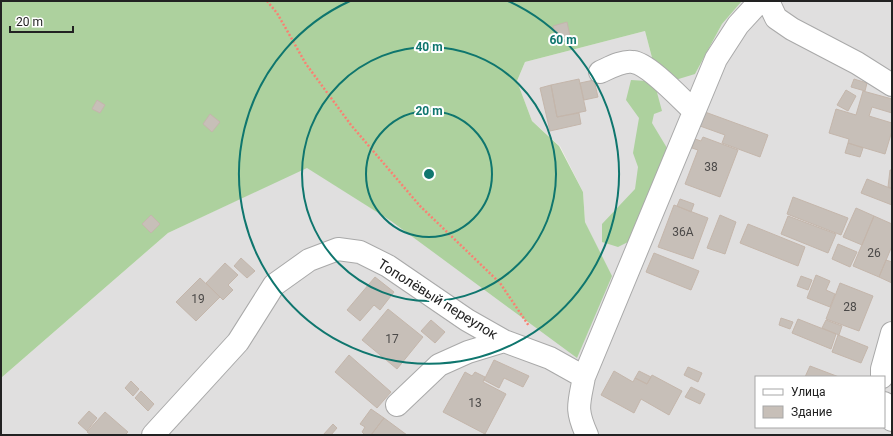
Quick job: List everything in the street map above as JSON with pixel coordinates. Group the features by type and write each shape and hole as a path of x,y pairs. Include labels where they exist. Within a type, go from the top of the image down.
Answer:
{"street":[{"path":"587,435 579,418 578,408 584,377 716,59 738,25 760,1"},
{"path":"768,1 776,18 792,29 857,63 892,86"},
{"path":"600,72 622,63 633,62 645,67 694,111"},
{"name":"Тополёвый переулок","path":"153,435 238,342 274,285 309,260 338,249 360,252 388,266 467,320 504,341 550,358 584,377"},
{"path":"882,376 882,369 892,333"},
{"path":"397,405 439,365 468,352 504,341"},
{"path":"885,405 892,420"}],"path":[{"path":"267,1 277,13 306,64 351,125 420,206 500,283 550,358"}],"shaded area":[{"path":"742,1 892,1 892,435 1,435 1,378 168,233 307,167 391,221 611,276 585,222 583,192 560,146 532,121 517,81 525,62 645,31 655,69 695,74 722,24"}],"green space":[{"path":"1,1 742,1 722,24 695,74 672,81 655,69 645,31 525,62 517,81 532,121 559,146 583,192 585,222 612,276 577,358 391,221 307,168 168,233 1,378"},
{"path":"631,80 647,81 655,85 662,111 654,114 652,123 667,148 655,187 630,241 618,247 602,242 602,224 635,189 638,167 633,153 639,118 626,100"}],"building":[{"path":"567,22 570,36 556,39 553,26"},
{"path":"579,79 586,111 557,117 551,85"},
{"path":"854,79 867,83 865,91 851,87"},
{"path":"594,80 598,97 584,100 580,83"},
{"path":"551,85 557,117 579,113 581,124 550,131 540,88"},
{"path":"846,90 856,96 848,111 837,105"},
{"path":"863,91 892,99 892,113 872,107 869,116 892,123 892,131 885,154 848,143 849,139 829,133 836,109 856,115"},
{"path":"97,100 105,105 100,113 92,109"},
{"path":"705,112 768,135 760,157 722,143 725,135 700,126"},
{"path":"210,114 220,122 212,132 203,124"},
{"path":"703,137 738,150 720,197 685,184 698,150 692,148 695,139 701,141"},
{"path":"848,143 863,148 860,157 845,153"},
{"path":"890,170 892,170 892,188 888,187"},
{"path":"867,179 892,189 892,205 861,193"},
{"path":"793,197 848,218 841,235 787,214"},
{"path":"680,199 694,204 691,212 677,206"},
{"path":"674,205 708,218 693,259 658,247"},
{"path":"856,208 874,216 862,245 843,237"},
{"path":"151,215 160,224 151,233 142,224"},
{"path":"720,215 736,222 725,254 707,248"},
{"path":"788,216 836,234 828,253 781,234"},
{"path":"874,216 892,224 892,246 879,277 853,266"},
{"path":"748,224 805,247 798,266 740,243"},
{"path":"838,244 857,252 850,267 832,259"},
{"path":"654,253 699,271 691,290 646,272"},
{"path":"241,258 255,271 247,278 234,266"},
{"path":"886,260 892,262 892,283 879,277"},
{"path":"225,263 238,275 228,285 233,290 223,300 206,283"},
{"path":"816,275 830,281 826,290 835,294 830,307 807,298"},
{"path":"801,276 812,280 808,290 797,286"},
{"path":"375,277 394,292 380,310 374,305 360,321 347,310"},
{"path":"200,278 220,297 196,321 176,302"},
{"path":"840,283 873,296 859,331 826,319"},
{"path":"388,309 423,337 397,369 362,340"},
{"path":"781,318 793,322 790,329 779,325"},
{"path":"798,319 836,334 831,349 792,333"},
{"path":"431,320 445,332 435,343 421,331"},
{"path":"826,320 842,326 839,335 822,328"},
{"path":"838,335 868,347 861,363 832,352"},
{"path":"349,355 391,392 377,408 335,372"},
{"path":"494,360 529,376 523,387 504,378 499,388 484,380"},
{"path":"810,366 836,376 805,376"},
{"path":"688,367 702,373 698,382 684,375"},
{"path":"614,371 633,382 635,378 647,384 652,375 682,391 669,415 641,399 634,413 601,395"},
{"path":"639,371 651,377 647,384 635,378"},
{"path":"465,372 472,376 475,372 485,377 483,382 506,394 485,434 443,412"},
{"path":"131,381 139,389 133,396 125,388"},
{"path":"691,387 705,394 700,404 685,397"},
{"path":"141,391 154,404 148,411 135,398"},
{"path":"371,409 384,418 371,435 365,435 362,432 365,427 360,424"},
{"path":"89,411 97,418 87,431 78,423"},
{"path":"105,412 128,432 125,435 91,435 87,432"},
{"path":"384,418 407,435 371,435"},
{"path":"333,424 337,428 331,435 323,435"}]}
